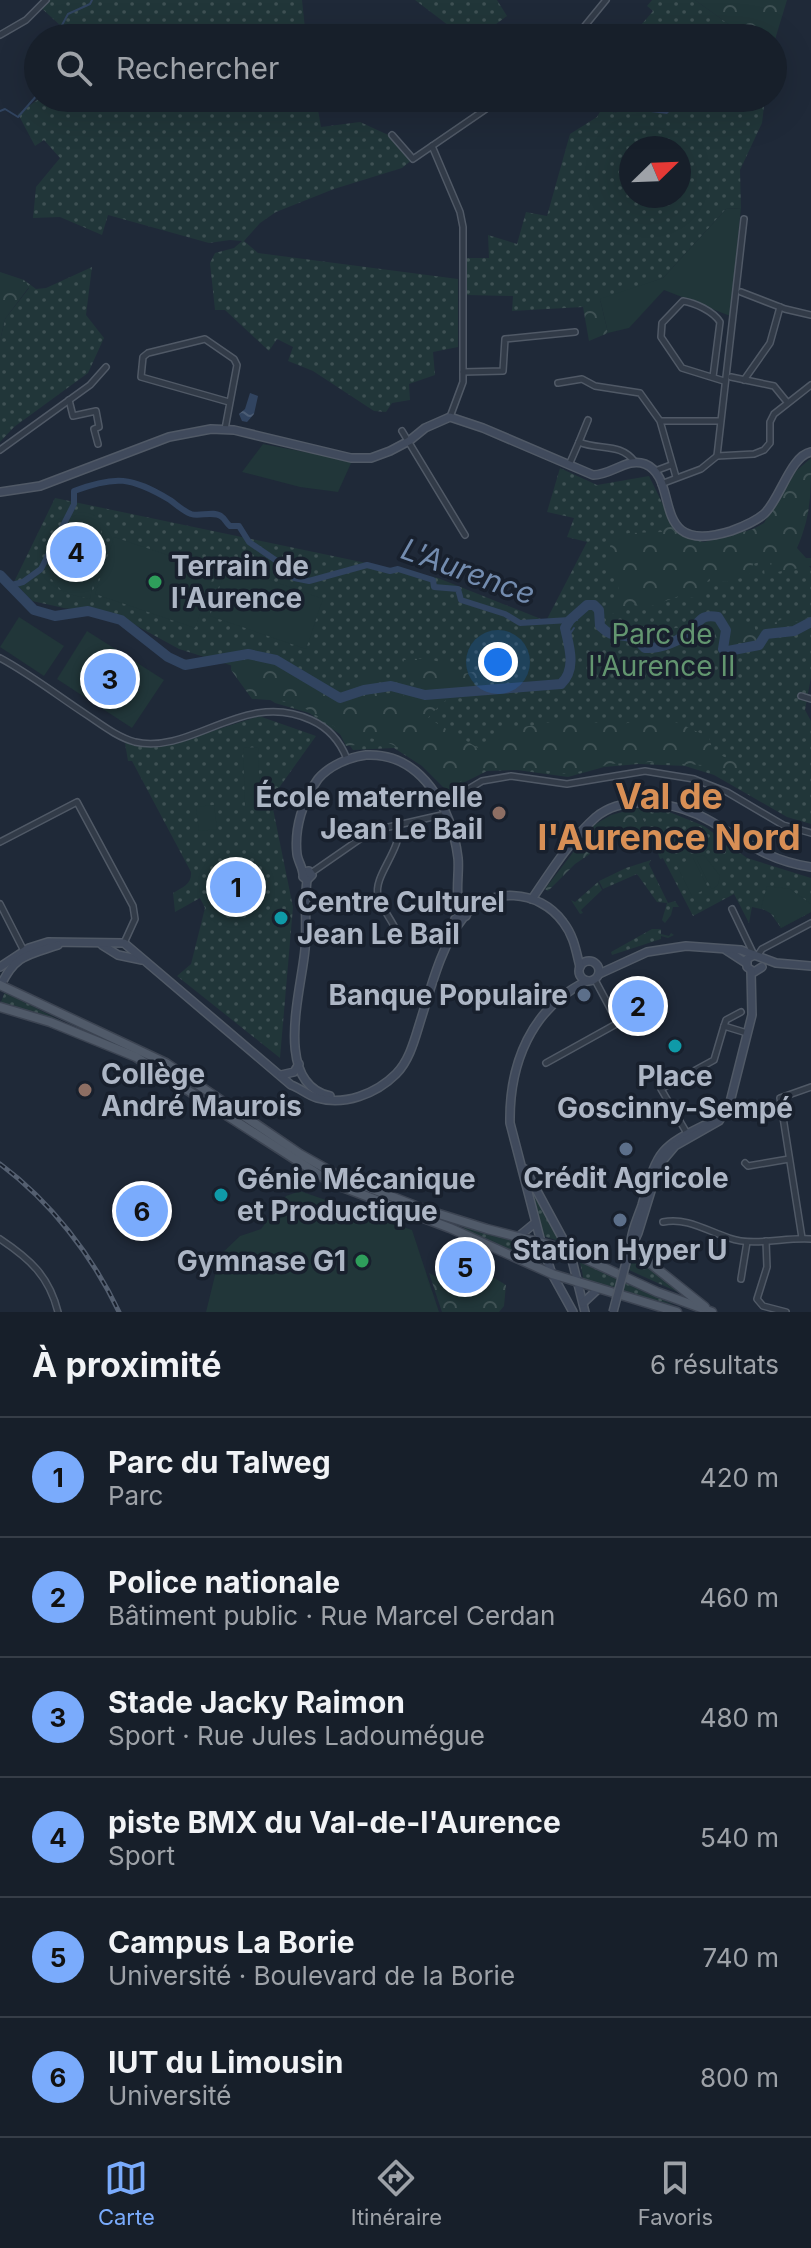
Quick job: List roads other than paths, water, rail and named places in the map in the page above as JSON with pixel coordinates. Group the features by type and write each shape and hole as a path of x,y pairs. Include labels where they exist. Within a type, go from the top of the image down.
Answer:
{"main road":[{"path":"0,986 166,1063 300,1154 337,1175 426,1210 566,1250 657,1292 710,1311"},
{"path":"0,1007 50,1022 136,1057 332,1183 450,1228 553,1275 677,1312"},
{"path":"630,1251 710,1311"},
{"path":"613,1292 652,1312"}],"street":[{"path":"0,35 26,20 46,0"},
{"path":"586,24 606,0"},
{"path":"392,135 413,159 482,112"},
{"path":"0,492 40,486 169,437 211,429 225,429 351,458 378,456 450,417 460,396 463,372 463,227 460,212 432,146"},
{"path":"717,456 744,219"},
{"path":"741,292 811,315"},
{"path":"713,377 720,322 693,303 683,301 662,323 661,337 682,368 724,381"},
{"path":"744,380 770,343 780,307"},
{"path":"463,372 503,371 505,339 575,332"},
{"path":"225,429 237,365 210,341 201,339 143,357 141,377 229,402"},
{"path":"0,450 90,385 106,367"},
{"path":"731,377 776,387 787,402"},
{"path":"558,383 582,379 595,386 640,393 660,421 676,477"},
{"path":"661,484 701,469 717,456 754,454 764,450 770,443 772,417 811,385"},
{"path":"69,400 73,416 96,411 99,427 94,429 98,444"},
{"path":"450,417 593,475 635,462 644,463 655,471 671,513 680,528 691,536 732,531 764,514 796,463 805,453 811,452"},
{"path":"569,465 588,420"},
{"path":"660,421 720,421"},
{"path":"402,431 465,535"},
{"path":"579,442 593,448 615,447 625,451 635,462"},
{"path":"655,471 671,465"},
{"path":"0,658 109,730 136,742 164,742 250,713 280,711 299,714 323,725 339,742 347,759"},
{"path":"801,696 811,699"},
{"path":"296,1078 299,1064 294,1022 305,954 307,875 297,855 298,832 307,795 321,776 347,759 379,755 413,768 430,786 446,814 458,857 460,895 466,911"},
{"path":"442,805 482,781 511,776 567,784 645,771 694,779 727,792 783,825 811,833"},
{"path":"0,842 77,802 133,906 135,919 122,948"},
{"path":"532,899 595,818 630,804 662,804 681,809 709,820 763,854 811,867"},
{"path":"307,875 380,829 446,814"},
{"path":"396,930 378,895 378,884 400,837 399,824"},
{"path":"460,895 457,899 466,911"},
{"path":"0,986 3,970 23,954 68,942 93,942 122,948 144,960 281,1075 296,1078 318,1098 334,1101 363,1095 397,1074 412,1049 447,946 451,925 466,911 490,898 502,895 532,899 551,909 562,921 577,949 580,971"},
{"path":"0,904 23,954"},
{"path":"732,909 756,963"},
{"path":"630,1251 652,1168 667,1146 708,1123 718,1115 731,1095 752,1015 756,963 762,949 811,923"},
{"path":"570,989 615,965 665,948 701,946 724,949 756,963 811,966"},
{"path":"577,949 593,963 615,965"},
{"path":"573,1312 553,1275 541,1242 510,1123 514,1073 528,1037 570,989 580,971 593,963"},
{"path":"546,1063 618,1023 593,978 593,963"},
{"path":"3,970 13,992"},
{"path":"580,971 593,978"},
{"path":"688,1135 661,1089 714,1060 726,1020 741,1012"},
{"path":"724,1026 748,1033"},
{"path":"802,1238 780,1098 811,1087"},
{"path":"613,1312 659,1165 688,1135"},
{"path":"745,1163 748,1166 789,1159"},
{"path":"520,1160 574,1266 585,1312"},
{"path":"650,1198 652,1168"},
{"path":"663,1222 674,1219 747,1242 811,1239"},
{"path":"518,1237 535,1223"},
{"path":"0,1239 40,1269 54,1294 58,1312"},
{"path":"766,1241 767,1267 757,1299 763,1306 786,1312"},
{"path":"741,1279 747,1242"},
{"path":"553,1275 552,1256 566,1250"},
{"path":"553,1275 574,1266"},
{"path":"583,1303 599,1288"}],"water":[{"path":"250,393 258,396 254,414 247,422 242,421 239,414 245,409"}],"waterway":[{"path":"63,24 68,14 90,4 92,0"},
{"path":"0,111 5,109 18,117 24,110"},
{"name":"L'Aurence","path":"12,585 23,582 41,569 74,504 74,491 101,482 123,481 156,492 191,514 215,514 230,526 239,526 249,542 290,570 294,578 309,581 367,565 390,571 398,569 433,580 434,587 458,589 461,600 505,614 520,623 570,620"},
{"name":"L'Aurence","path":"0,575 34,610 55,616 88,611 121,620 168,657 185,665 248,654 276,660 340,698 391,686 425,695 561,684 570,664 565,628 587,605 594,605 599,610 600,626 607,632 633,638 645,648 677,641 709,616 718,617 726,630 723,649 728,651 759,645 766,634 794,631 811,622"},
{"name":"L'Aurence","path":"577,614 577,620"},
{"path":"567,638 574,628"}],"railway":[{"path":"0,1164 53,1212 83,1250 119,1312"}],"place":[{"name":"piste BMX du Val-de-l'Aurence","path":"76,552"},
{"name":"Terrain de l'Aurence","path":"155,582"},
{"name":"Stade Jacky Raimon","path":"110,679"},
{"name":"École maternelle Jean Le Bail","path":"499,813"},
{"name":"Parc du Talweg","path":"236,887"},
{"name":"Centre Culturel Jean Le Bail","path":"281,918"},
{"name":"Banque Populaire","path":"584,995"},
{"name":"Police nationale","path":"638,1006"},
{"name":"Place Goscinny-Sempé","path":"675,1046"},
{"name":"Collège André Maurois","path":"85,1090"},
{"name":"Crédit Agricole","path":"626,1149"},
{"name":"Génie Mécanique et Productique","path":"221,1195"},
{"name":"IUT du Limousin","path":"142,1211"},
{"name":"Station Hyper U","path":"620,1220"},
{"name":"Gymnase G1","path":"362,1261"},
{"name":"Campus La Borie","path":"465,1267"}],"district":[{"name":"Val de l'Aurence Nord","path":"669,816"}],"park label":[{"name":"Parc de l'Aurence II","path":"662,650"}]}
